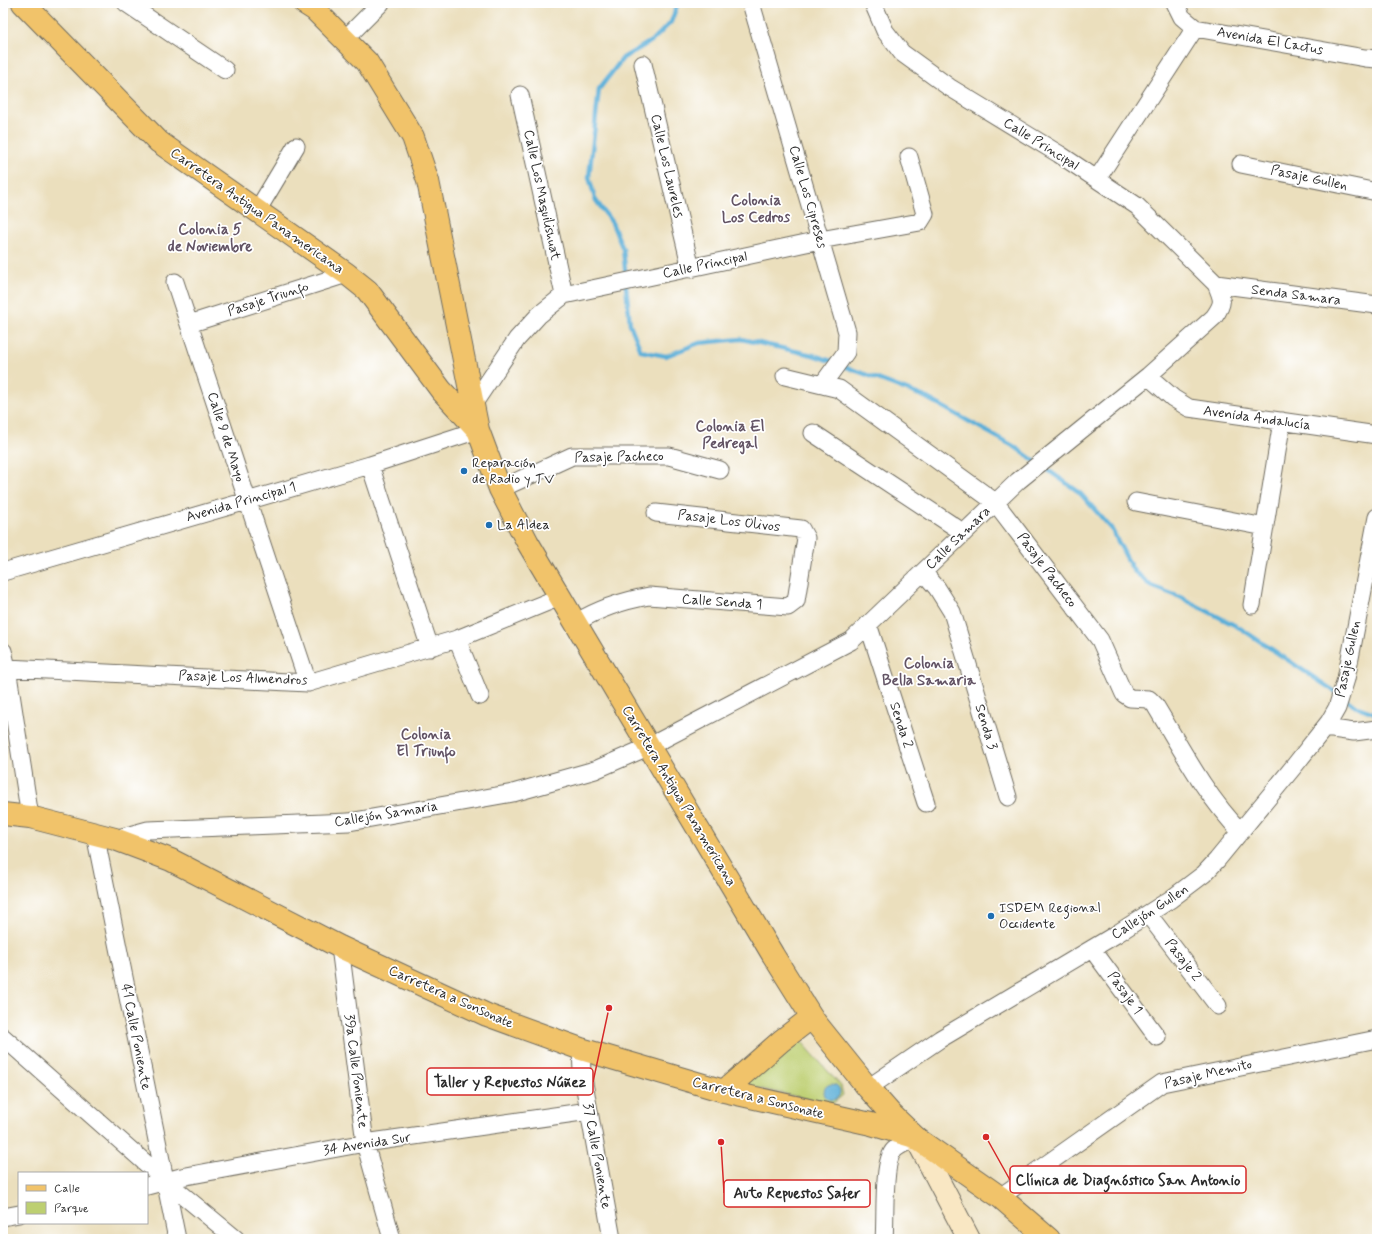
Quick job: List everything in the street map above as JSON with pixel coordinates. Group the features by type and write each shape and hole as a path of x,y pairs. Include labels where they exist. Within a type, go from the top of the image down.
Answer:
{"main road":[{"name":"Carretera Antigua Panamericana","path":"23,3 159,142 347,274 367,290 441,390 478,430"},
{"name":"Carretera Antigua Panamericana","path":"304,3 315,10 367,62 391,98 416,144 428,181 478,430 500,489 528,543 560,597 577,622 812,1017 868,1088 916,1138"},
{"name":"Carretera a Sonsonate","path":"3,814 30,817 105,837 171,860 340,947 487,1015 581,1048 724,1091 871,1124 916,1138"},
{"path":"724,1091 781,1041 812,1017"},
{"path":"916,1138 1000,1197 1049,1239"}],"street":[{"path":"126,3 225,70"},
{"path":"345,39 381,3"},
{"name":"Calle Los Cipreses","path":"751,3 847,332 846,352 822,385"},
{"name":"Calle Principal","path":"873,3 885,31 902,53 948,87 1059,154 1137,206 1216,284"},
{"path":"1096,179 1196,28 1182,17 1175,3"},
{"name":"Avenida El Cactus","path":"1196,28 1377,59"},
{"name":"Calle Los Laureles","path":"643,64 691,269"},
{"name":"Calle Los Maquilishuat","path":"520,95 564,295"},
{"path":"257,211 296,146"},
{"name":"Calle Principal","path":"472,406 517,339 539,315 564,295 691,269 820,240 920,222 925,214 909,157"},
{"name":"Pasaje Gullen","path":"1241,164 1377,192"},
{"name":"Pasaje Triunfo","path":"189,324 347,274"},
{"name":"Calle 9 de Mayo","path":"175,282 308,683"},
{"name":"Senda Samara","path":"1216,284 1377,305"},
{"name":"Calle Samara","path":"650,746 851,641 1018,481 1148,376 1214,317 1221,307 1222,298 1216,284"},
{"name":"Pasaje Pacheco","path":"785,376 839,389 996,502 1100,640 1124,694 1130,698 1149,699 1155,705 1208,792 1223,814 1241,832"},
{"name":"Avenida Andalucía","path":"1148,376 1173,398 1189,408 1377,436"},
{"path":"1252,605 1282,421"},
{"name":"Avenida Principal 1","path":"3,572 370,465 478,430"},
{"path":"813,434 964,533"},
{"name":"Pasaje Pacheco","path":"500,489 572,456 668,456 720,470"},
{"path":"370,465 430,648"},
{"path":"1136,502 1265,527"},
{"name":"Pasaje Los Olivos","path":"656,513 801,529"},
{"name":"Pasaje Gullen","path":"1325,728 1337,708 1346,680 1377,517"},
{"name":"Calle Senda 1","path":"577,622 597,610 627,600 649,596 788,607 796,601 806,538 801,529"},
{"name":"Senda 3","path":"923,572 937,588 952,612 1008,797"},
{"name":"Pasaje Los Almendros","path":"7,668 308,683 457,639 560,597"},
{"name":"Senda 2","path":"868,624 926,803"},
{"path":"457,639 480,696"},
{"path":"3,651 7,668 30,817"},
{"path":"1325,728 1354,732 1377,729"},
{"name":"Callejón Gullen","path":"868,1088 940,1039 1092,949 1188,887 1204,874 1241,832 1325,728"},
{"name":"Callejón Samaria","path":"105,837 148,830 349,822 513,793 595,770 650,746"},
{"name":"41 Calle Poniente","path":"105,837 177,1239"},
{"name":"Pasaje 2","path":"1148,914 1218,1006"},
{"name":"39a Calle Poniente","path":"340,947 365,1143 392,1239"},
{"name":"Pasaje 1","path":"1092,949 1157,1037"},
{"path":"3,1037 166,1182 236,1239"},
{"name":"Pasaje Memito","path":"1000,1197 1162,1083 1377,1039"},
{"name":"37 Calle Poniente","path":"581,1048 582,1072 612,1239"},
{"name":"34 Avenida Sur","path":"148,1186 181,1177 365,1143 589,1111"},
{"path":"884,1239 886,1179 890,1156 894,1149 916,1138 969,1239"},
{"path":"3,1217 18,1214"}],"green space":[{"path":"795,1034 841,1086 843,1095 832,1104 748,1086 747,1081"}],"water":[{"path":"832,1084 838,1086 840,1092 838,1098 832,1100 826,1098 824,1092 826,1086"}],"waterway":[{"path":"626,278 623,249 612,223 595,199 589,177 599,89 623,58 653,40 671,22 678,3"},
{"path":"626,286 630,324 641,351 666,356 699,343 741,339 813,355 834,362"},
{"path":"841,365 925,397 1015,447 1036,462"},
{"path":"1042,466 1079,492 1111,528 1133,570 1151,586 1180,597 1240,628 1337,693"},
{"path":"1343,697 1355,706 1377,714"}],"place":[{"name":"Reparación de Radio y TV","path":"464,471"},
{"name":"La Aldea","path":"489,525"},
{"name":"ISDEM Regional Occidente","path":"991,916"},
{"name":"Taller y Repuestos Núñez","path":"609,1008"},
{"name":"Clínica de Diagnóstico San Antonio","path":"986,1137"},
{"name":"Auto Repuestos Safer","path":"721,1142"}],"district":[{"name":"Colonia Los Cedros","path":"756,210"},
{"name":"Colonia 5 de Noviembre","path":"210,238"},
{"name":"Colonia El Pedregal","path":"730,436"},
{"name":"Colonia Bella Samaria","path":"929,672"},
{"name":"Colonia El Triunfo","path":"426,744"}]}
